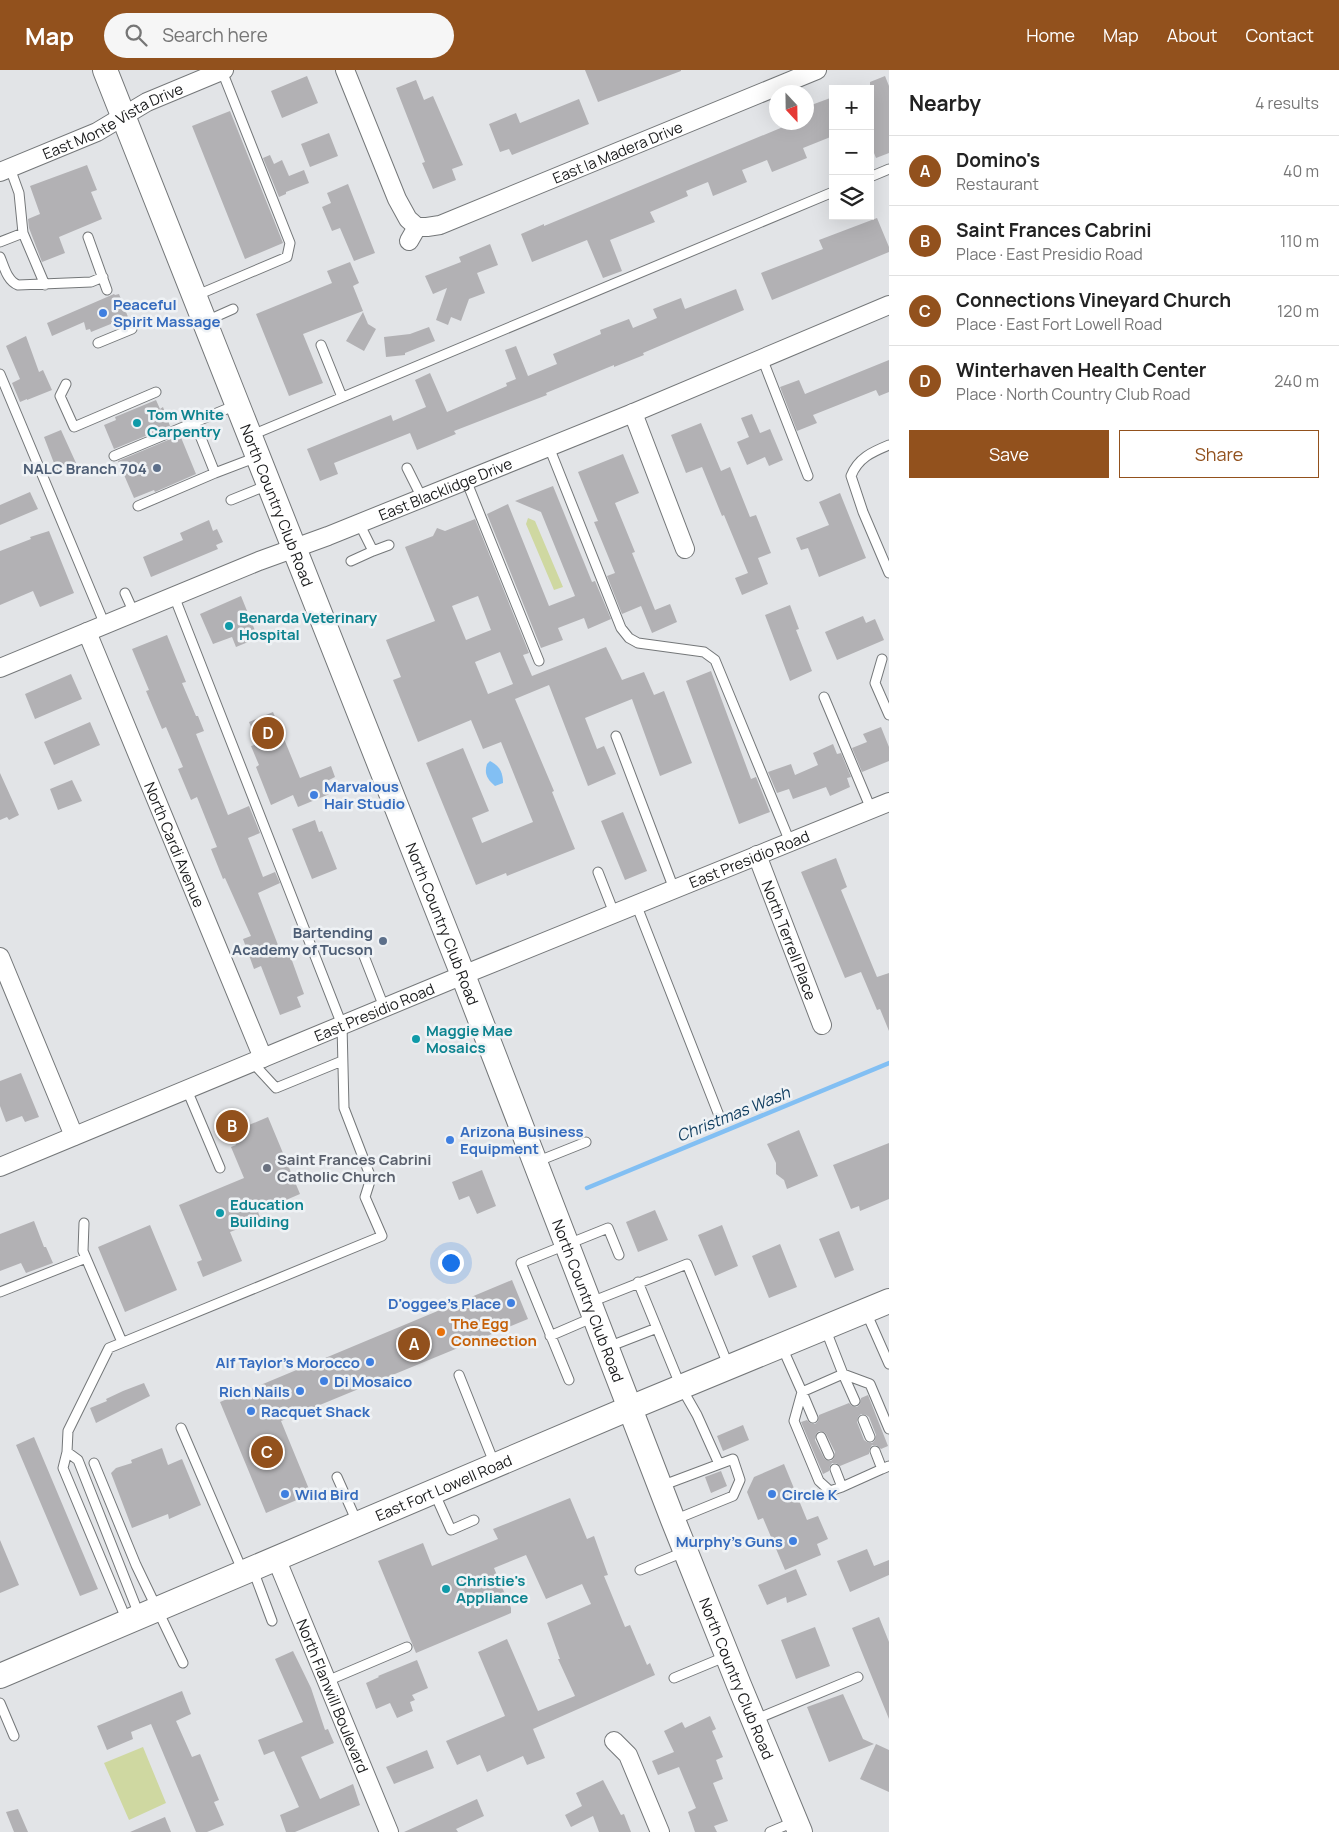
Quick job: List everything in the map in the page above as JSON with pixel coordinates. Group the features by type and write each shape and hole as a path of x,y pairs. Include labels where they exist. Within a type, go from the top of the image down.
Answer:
{"main road":[{"name":"North Country Club Road","path":"104,70 463,975 673,1520 798,1827"},
{"name":"East Fort Lowell Road","path":"0,1676 630,1408 889,1301"}],"street":[{"name":"East Monte Vista Drive","path":"5,170 97,132 147,102 223,70"},
{"name":"East la Madera Drive","path":"345,70 397,199 408,218 413,234 427,227 440,225 816,70"},
{"name":"East Blacklidge Drive","path":"0,668 293,548 633,413 889,305"},
{"path":"633,413 685,549"},
{"name":"North Cardi Avenue","path":"87,632 258,1060"},
{"name":"East Presidio Road","path":"0,1167 636,904 883,807"},
{"name":"North Terrell Place","path":"757,856 822,1025"},
{"path":"0,957 74,1136"},
{"name":"North Flanwill Boulevard","path":"276,1558 389,1832"},
{"path":"614,1741 628,1755 660,1832"}],"lane":[{"path":"194,296 287,257 290,250 290,243 281,218 223,70"},
{"path":"874,175 889,169"},
{"path":"5,170 19,193 23,233 45,285"},
{"path":"138,506 215,473 253,447 342,397 829,194"},
{"path":"0,242 23,233"},
{"path":"88,237 107,290"},
{"path":"0,256 13,283 45,285 91,282 103,278"},
{"path":"204,322 233,309"},
{"path":"98,343 132,329"},
{"path":"320,345 342,397"},
{"path":"762,358 808,476"},
{"path":"0,374 105,625"},
{"path":"66,384 60,396 74,427 156,392"},
{"path":"114,456 236,405"},
{"path":"195,423 215,473"},
{"path":"889,445 864,457 851,476 863,512 889,573"},
{"path":"549,447 621,628 629,638 638,643 704,652 715,660 790,842"},
{"path":"407,468 422,498"},
{"path":"466,480 539,661"},
{"path":"231,500 268,485"},
{"path":"359,523 373,551"},
{"path":"351,560 389,545"},
{"path":"125,593 134,613"},
{"path":"174,596 342,1025 344,1108 371,1178 365,1197 382,1236 109,1348 68,1430 67,1452 63,1468 142,1616 183,1664"},
{"path":"882,659 875,683 889,715"},
{"path":"824,697 883,807"},
{"path":"616,736 674,889"},
{"path":"598,872 614,913"},
{"path":"636,904 720,1118"},
{"path":"364,956 384,1008"},
{"path":"258,1060 276,1088 342,1061"},
{"path":"187,1090 220,1168"},
{"path":"536,1162 586,1142"},
{"path":"84,1224 83,1251 122,1342"},
{"path":"569,1380 521,1263 608,1228 619,1255"},
{"path":"0,1292 86,1258"},
{"path":"550,1336 638,1282 687,1264 729,1367"},
{"path":"638,1282 681,1387 697,1415 719,1464"},
{"path":"865,1311 889,1364"},
{"path":"607,1347 657,1328"},
{"path":"825,1328 855,1401"},
{"path":"781,1346 813,1418"},
{"path":"802,1392 843,1374 870,1384 889,1429"},
{"path":"459,1375 496,1466"},
{"path":"802,1392 794,1421 819,1481 830,1491 885,1467 875,1451"},
{"path":"863,1420 870,1437"},
{"path":"181,1428 272,1622"},
{"path":"821,1437 829,1455"},
{"path":"67,1452 78,1460 142,1616"},
{"path":"660,1487 733,1459 740,1480 733,1496 673,1520"},
{"path":"94,1463 136,1564 142,1616"},
{"path":"835,1469 842,1487"},
{"path":"337,1476 358,1525"},
{"path":"434,1492 451,1530 474,1520"},
{"path":"640,1570 686,1551"},
{"path":"327,1681 407,1647"},
{"path":"674,1678 728,1656"},
{"path":"754,1720 858,1677"},
{"path":"0,1703 14,1736"},
{"path":"770,1832 798,1827"}],"green space":[{"path":"528,518 535,521 563,587 554,590 526,524"},
{"path":"143,1747 166,1803 129,1820 104,1763"}],"water":[{"path":"490,761 500,770 503,783 495,786 488,779 486,768"}],"building":[{"path":"585,70 681,70 681,71 598,102"},
{"path":"307,76 318,103 282,118 271,91"},
{"path":"885,76 889,86 889,153 876,158 874,153 874,85 870,85 870,82"},
{"path":"416,80 424,100 433,96 463,165 452,169 456,180 433,189 422,163 425,162 396,88"},
{"path":"829,98 829,138 803,148 807,158 772,172 767,160 742,170 747,182 713,196 708,182 686,191 688,196 650,212 655,222 610,240 622,271 603,278 587,240 532,262 521,234 776,130 814,130 814,104"},
{"path":"579,99 589,124 512,155 509,149 500,152 489,124 516,113 520,123"},
{"path":"230,111 283,243 245,259 192,126"},
{"path":"329,133 338,156 310,167 301,144"},
{"path":"270,155 274,164 282,160 289,176 304,170 309,183 286,192 286,194 279,197 263,158"},
{"path":"87,165 97,190 91,192 102,219 59,237 65,253 42,262 29,228 28,219 40,214 30,186"},
{"path":"348,184 375,253 354,261 340,228 332,231 322,207 331,203 327,193"},
{"path":"877,218 889,247 889,252 772,300 761,273 823,249 819,240"},
{"path":"490,244 498,265 477,273 485,293 469,299 461,321 451,317 448,325 436,320 447,288 433,294 425,276 461,262 459,257"},
{"path":"350,262 359,283 353,286 363,311 303,334 323,383 289,396 256,314 332,283 327,271"},
{"path":"736,289 744,310 643,353 644,355 614,367 614,365 546,393 547,395 454,431 456,434 417,450 410,433 334,463 338,474 320,481 307,449 391,415 393,421 426,407 415,380 430,373 447,412 507,386 506,383 516,379 505,350 516,346 528,376 557,364 553,354 601,334 600,330 629,319 633,328 657,318 653,309 681,298 685,309"},
{"name":"Peaceful Spirit Massage","path":"114,294 119,294 128,317 91,332 90,329 86,330 84,322 52,336 47,323"},
{"path":"363,312 368,324 376,329 364,351 346,341"},
{"path":"429,327 435,341 405,353 405,355 386,357 384,337 410,334"},
{"path":"26,336 39,372 43,370 52,390 20,402 12,383 20,379 6,346"},
{"path":"889,360 889,392 879,396 876,390 813,415 817,423 797,431 780,387 799,380 805,394"},
{"name":"Tom White Carpentry","path":"156,400 160,409 163,407 170,426 114,449 104,425 116,420 115,417"},
{"path":"752,414 760,433 770,429 783,460 769,466 765,457 747,465 737,442 749,437 741,418"},
{"path":"701,423 721,471 730,467 750,517 756,515 771,553 758,558 768,584 742,595 735,578 748,573 724,515 722,516 702,467 686,473 671,435"},
{"path":"61,430 76,463 57,471 44,437"},
{"name":"NALC Branch 704","path":"180,435 196,474 155,492 154,490 134,498 118,461"},
{"path":"623,454 639,493 615,503 635,552 632,553 655,610 670,604 677,622 652,633 641,606 622,614 607,576 615,573 594,522 598,521 578,472"},
{"path":"553,486 592,582 595,581 611,619 588,629 584,618 558,628 563,640 541,648 487,514 508,504 549,606 575,596 541,512 515,501"},
{"path":"30,492 38,509 0,525 0,505"},
{"path":"840,493 866,558 819,577 808,548 801,550 796,538 829,525 819,502"},
{"path":"475,519 529,653 523,655 532,676 606,647 622,680 644,672 654,695 664,691 692,763 660,776 632,699 585,718 597,749 604,746 616,774 588,786 549,685 515,699 554,791 552,792 575,849 507,876 506,873 476,885 426,763 463,748 489,811 472,818 482,843 533,822 501,742 483,749 471,720 418,742 393,680 401,677 386,640 435,621 405,547 433,536 437,528 445,531","holes":["478,596 491,630 466,640 452,606","500,652 513,684 488,694 475,662"]},
{"path":"209,520 213,531 217,529 223,542 216,545 218,549 151,577 143,557 183,540 180,533"},
{"path":"49,531 74,593 40,607 33,591 0,605 0,551 31,539 30,537"},
{"name":"Benarda Veterinary Hospital","path":"241,596 258,638 236,647 232,637 213,644 200,614"},
{"path":"790,605 799,629 796,630 812,671 790,681 765,615"},
{"path":"863,616 866,623 875,619 884,640 837,660 825,632"},
{"path":"167,635 186,682 182,683 204,731 196,734 228,815 249,806 260,833 248,838 263,877 275,872 280,883 258,893 283,958 290,955 304,994 297,997 301,1007 280,1015 261,966 254,969 243,939 251,936 225,878 223,879 211,849 217,847 197,797 191,800 178,769 183,767 166,727 162,729 146,691 149,690 132,649"},
{"path":"711,671 751,779 756,777 770,812 739,824 686,681"},
{"path":"71,674 82,699 35,719 25,694"},
{"path":"273,712 300,778 331,766 335,777 327,781 332,793 298,807 293,795 271,805 256,767 259,765 251,746 258,744 249,722"},
{"path":"90,722 100,745 54,765 44,742"},
{"path":"881,727 889,747 889,761 862,772 852,748 867,742 863,734"},
{"path":"833,744 837,754 841,753 851,777 847,778 850,787 830,796 826,787 793,799 789,789 777,793 768,772 791,764 795,775 818,765 813,753"},
{"path":"0,773 19,815 9,820 7,817 0,820"},
{"path":"72,780 82,801 58,810 50,789"},
{"path":"623,812 647,871 625,880 601,821"},
{"path":"315,820 319,832 322,831 337,869 312,879 292,829"},
{"path":"836,858 847,887 841,890 877,977 889,973 889,1031 880,1009 877,1010 861,972 845,978 801,872"},
{"path":"21,1073 39,1117 25,1122 22,1116 6,1122 0,1106 0,1081"},
{"path":"268,1117 300,1194 258,1212 261,1220 230,1232 242,1261 203,1277 197,1262 202,1260 179,1205 244,1178 231,1147 236,1145 230,1133"},
{"path":"799,1130 818,1176 787,1189 784,1180 776,1174 776,1163 767,1144"},
{"path":"889,1143 889,1199 860,1211 859,1206 851,1209 833,1165"},
{"path":"482,1170 496,1206 477,1214 469,1196 459,1200 452,1182"},
{"path":"655,1210 668,1240 638,1252 626,1222"},
{"path":"34,1221 44,1247 46,1247 53,1263 26,1273 21,1263 0,1271 0,1234"},
{"path":"150,1225 177,1290 125,1312 98,1247"},
{"path":"722,1225 738,1266 715,1276 698,1235"},
{"path":"839,1231 854,1270 835,1278 819,1239"},
{"path":"780,1244 797,1287 769,1298 752,1256"},
{"path":"512,1280 528,1319 281,1421 311,1494 266,1513 220,1402"},
{"path":"144,1383 150,1396 96,1423 90,1408 107,1401 106,1399 123,1391"},
{"path":"868,1395 888,1446 881,1449 876,1445 872,1445 869,1454 840,1466 832,1463 829,1471 823,1474 801,1422 807,1420 815,1424 818,1421 819,1415 849,1403 857,1407 860,1404 861,1398","holes":["861,1414 869,1417 876,1435 872,1443 864,1440 857,1422","819,1431 826,1434 835,1452 834,1458 831,1461 824,1458 815,1440 816,1434"]},
{"path":"743,1425 749,1440 723,1451 717,1436"},
{"path":"34,1437 98,1589 80,1596 16,1445"},
{"path":"162,1448 168,1465 182,1459 201,1505 169,1519 168,1514 132,1528 111,1473 116,1468 132,1463 131,1460"},
{"path":"784,1464 807,1520 818,1516 828,1539 817,1544 821,1555 785,1570 763,1518 758,1520 747,1492 754,1477"},
{"path":"721,1471 727,1486 711,1493 705,1477"},
{"path":"570,1498 587,1539 594,1536 608,1575 604,1576 625,1627 630,1625 647,1665 650,1663 655,1675 533,1729 545,1758 527,1765 523,1756 487,1772 480,1755 457,1765 446,1741 505,1716 478,1652 507,1639 538,1711 575,1696 558,1659 560,1659 547,1623 591,1604 582,1584 546,1599 526,1555 494,1568 511,1608 511,1613 416,1653 378,1561 423,1543 432,1566 498,1539 493,1529"},
{"path":"0,1540 19,1585 0,1593"},
{"path":"867,1549 874,1566 889,1560 889,1575 850,1592 837,1561"},
{"path":"796,1569 807,1595 787,1603 786,1597 767,1605 758,1585"},
{"path":"879,1617 889,1642 889,1719 852,1628"},
{"path":"815,1627 830,1666 796,1679 781,1640"},
{"path":"293,1651 311,1688 325,1730 328,1729 334,1743 301,1757 320,1799 353,1784 360,1805 295,1832 286,1832 280,1815 299,1807 274,1751 264,1755 258,1740 303,1722 275,1659"},
{"path":"417,1660 428,1688 412,1695 415,1700 410,1702 413,1711 397,1718 390,1703 376,1709 366,1683"},
{"path":"182,1691 191,1714 176,1721 192,1757 200,1754 219,1800 214,1802 224,1825 207,1832 196,1832 151,1724 131,1732 133,1739 107,1750 97,1726"},
{"path":"843,1694 863,1739 874,1744 829,1762 807,1707"},
{"path":"710,1716 716,1729 712,1731 723,1757 716,1760 723,1779 713,1783 728,1821 714,1826 717,1832 695,1832 688,1812 696,1808 679,1767 658,1775 652,1761 674,1752 664,1731 682,1722 685,1728"},
{"path":"876,1744 889,1750 889,1792 860,1779"},
{"path":"427,1750 434,1768 394,1784 386,1767"},
{"path":"603,1780 621,1815 624,1814 631,1832 599,1832 593,1816 571,1827 565,1815 582,1806 576,1793"},
{"path":"477,1799 484,1816 456,1829 458,1832 404,1832"},
{"path":"18,1809 28,1832 14,1832 6,1812"},
{"path":"165,1817 171,1832 130,1832"}],"waterway":[{"name":"Christmas Wash","path":"587,1188 889,1063"}],"place":[{"name":"Peaceful Spirit Massage","path":"103,313"},
{"name":"Tom White Carpentry","path":"137,423"},
{"name":"NALC Branch 704","path":"157,468"},
{"name":"Benarda Veterinary Hospital","path":"229,626"},
{"name":"Winterhaven Health Center","path":"268,733"},
{"name":"Marvalous Hair Studio","path":"314,795"},
{"name":"Bartending Academy of Tucson","path":"383,941"},
{"name":"Maggie Mae Mosaics","path":"416,1039"},
{"name":"Saint Frances Cabrini","path":"232,1126"},
{"name":"Arizona Business Equipment","path":"450,1140"},
{"name":"Saint Frances Cabrini Catholic Church","path":"267,1168"},
{"name":"Education Building","path":"220,1213"},
{"name":"D'oggee's Place","path":"511,1303"},
{"name":"The Egg Connection","path":"441,1332"},
{"name":"Domino's","path":"414,1344"},
{"name":"Alf Taylor's Morocco","path":"370,1362"},
{"name":"Di Mosaico","path":"324,1381"},
{"name":"Rich Nails","path":"300,1391"},
{"name":"Racquet Shack","path":"251,1411"},
{"name":"Connections Vineyard Church","path":"267,1452"},
{"name":"Wild Bird","path":"285,1494"},
{"name":"Circle K","path":"772,1494"},
{"name":"Murphy's Guns","path":"793,1541"},
{"name":"Christie's Appliance","path":"446,1589"}]}
